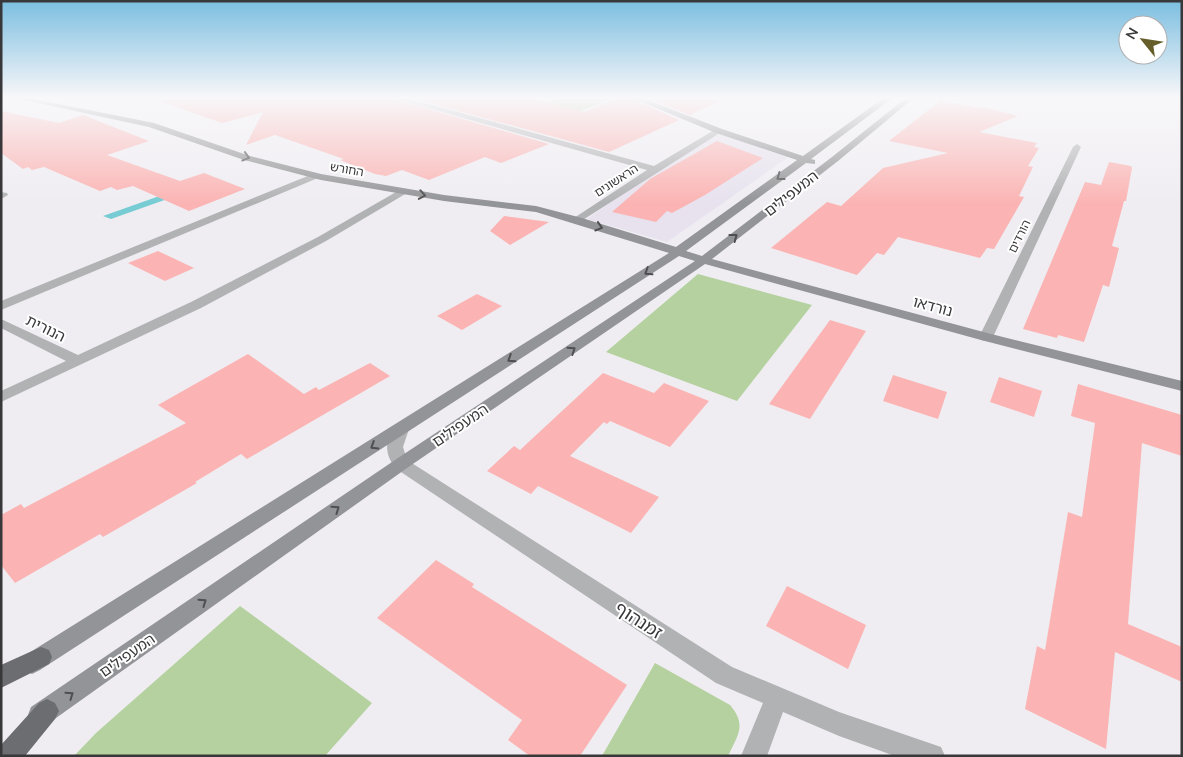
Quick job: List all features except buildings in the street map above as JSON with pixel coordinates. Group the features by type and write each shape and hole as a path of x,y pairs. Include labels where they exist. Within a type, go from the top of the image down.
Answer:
{"highway":[{"path":"1,677 41,656"},
{"path":"8,756 47,711"}],"street":[{"name":"החורש","path":"169,132 247,158 315,176 444,198 536,209 678,251"},
{"path":"520,132 655,170"},
{"name":"הראשונים","path":"578,220 717,132"},
{"path":"723,132 805,158 816,167 815,174"},
{"name":"המעפילים","path":"1,682 401,430 678,251 841,132"},
{"name":"המעפילים","path":"1,743 401,464 704,260 867,132"},
{"name":"הורדים","path":"986,337 1077,147"},
{"path":"1,306 315,176"},
{"path":"1,397 196,305 322,239 403,191"},
{"name":"נורדאו","path":"678,251 729,268 986,337 1182,386"},
{"name":"הנורית","path":"1,324 78,361"},
{"path":"401,430 394,440 393,447 395,457 401,464"},
{"name":"זמנהוף","path":"401,464 724,675 839,724 932,756"},
{"path":"754,756 777,698"}],"shaded area":[{"path":"719,134 790,156 667,242 587,219 658,170"}],"green space":[{"path":"698,274 812,305 737,401 606,352"},
{"path":"240,606 372,703 325,756 74,756 96,733"},
{"path":"655,663 730,705 738,718 739,730 728,756 602,756"}],"water":[{"path":"165,194 173,197 111,219 103,216"}]}
